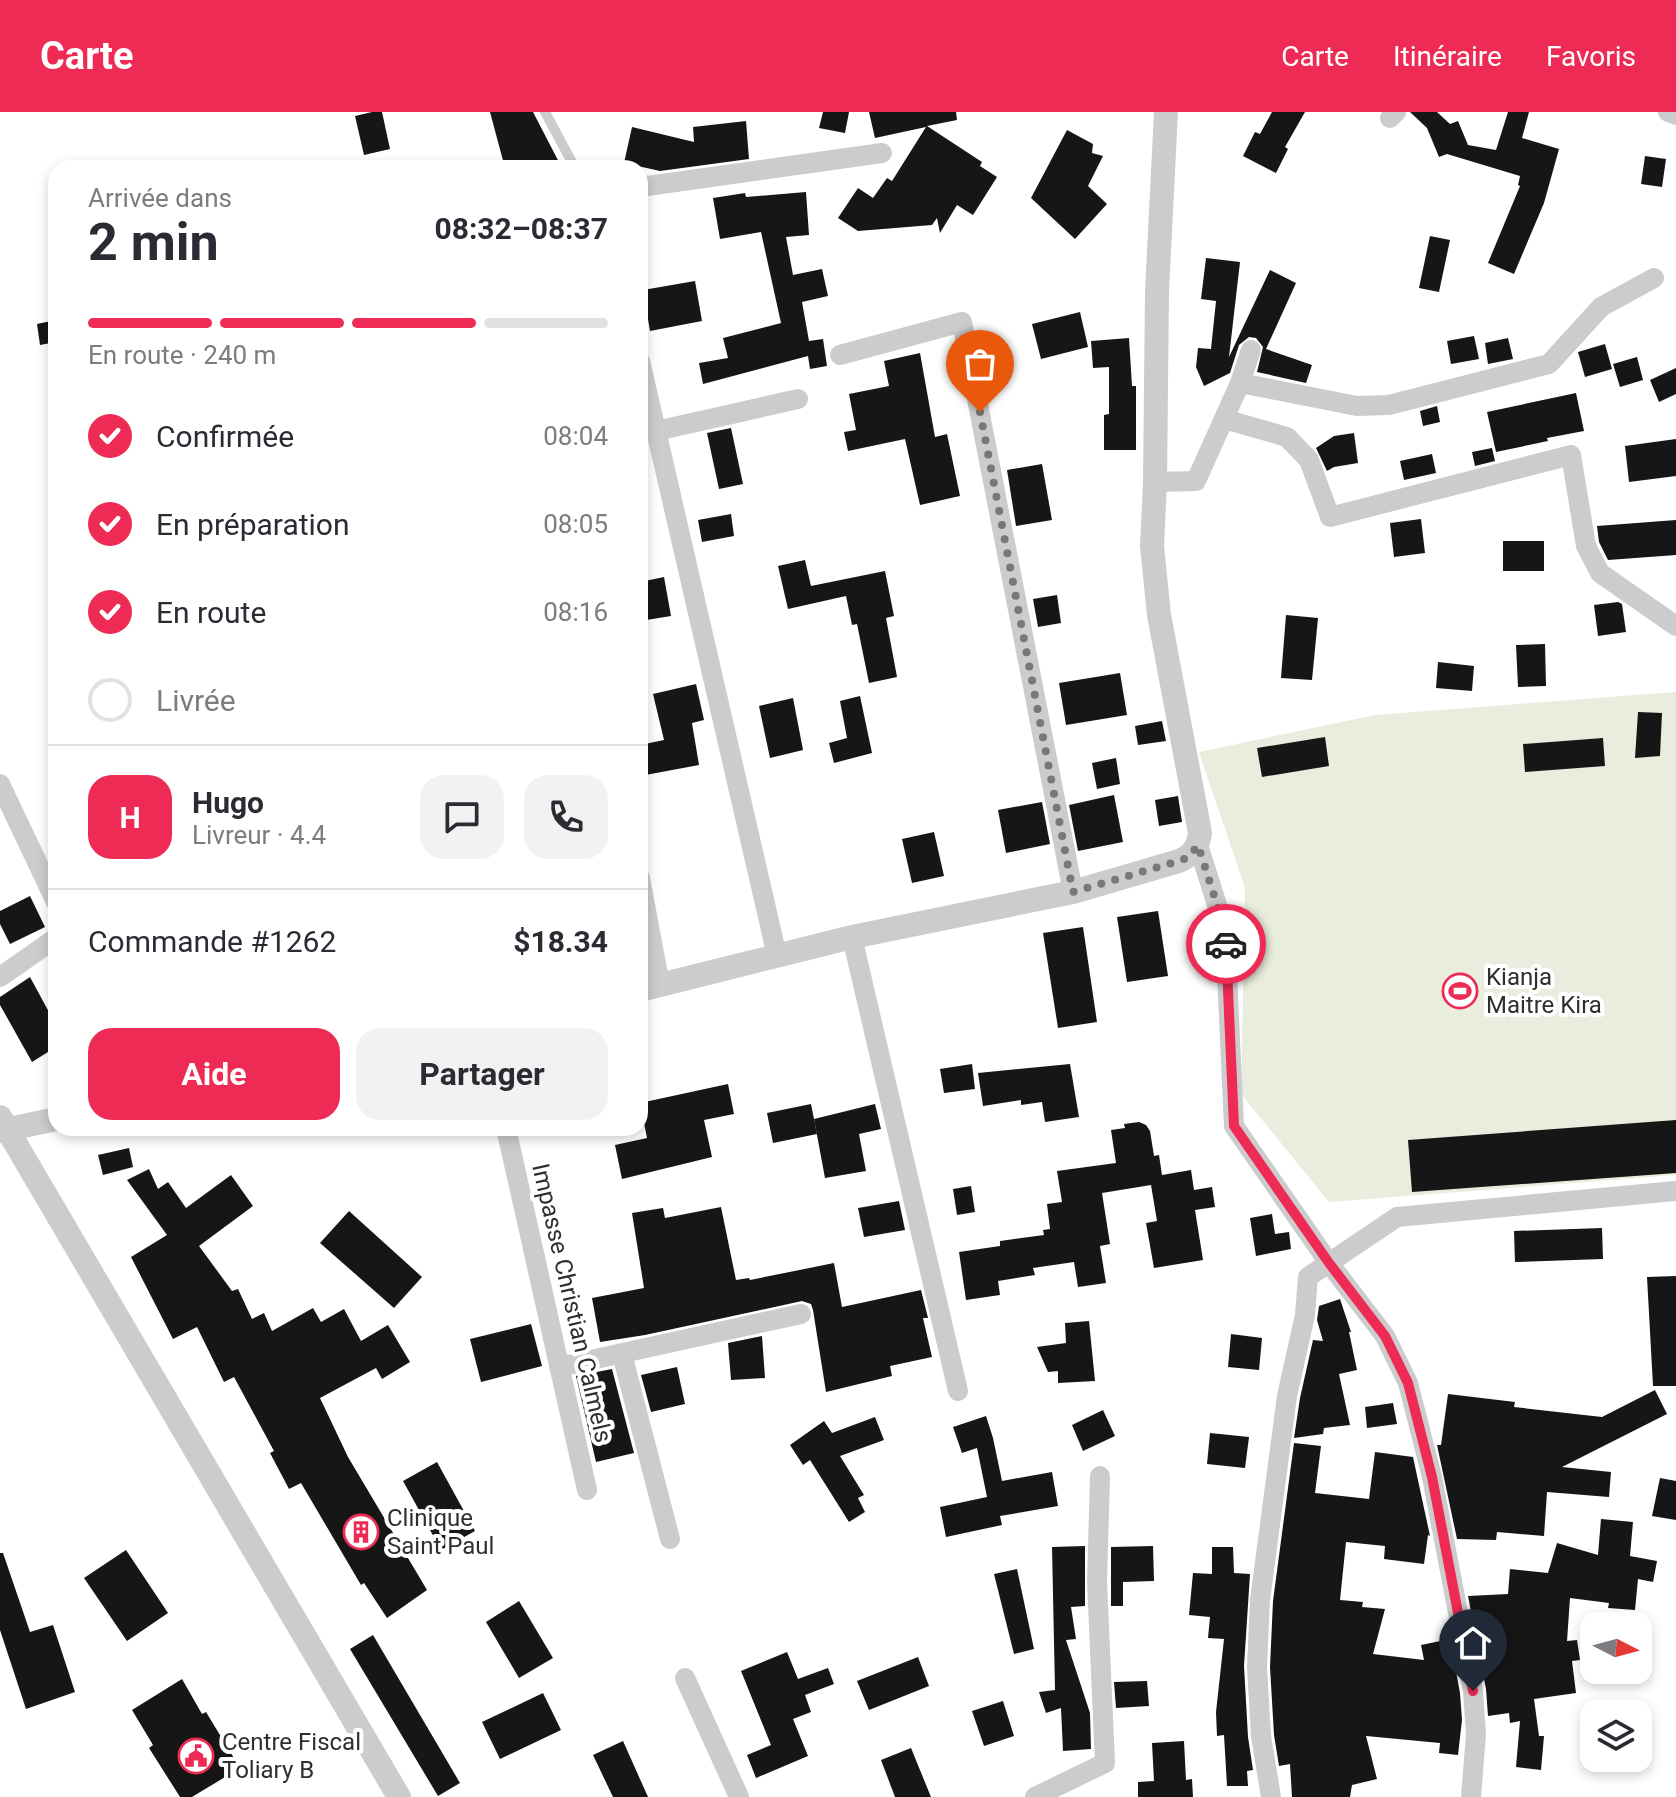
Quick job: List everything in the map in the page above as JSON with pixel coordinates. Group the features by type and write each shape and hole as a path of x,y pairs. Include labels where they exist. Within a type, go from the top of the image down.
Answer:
{"street":[{"path":"1166,112 1157,291 1152,546 1159,615 1200,833 1198,845 1225,930 1234,1126 1329,1263 1385,1336 1408,1383 1432,1477 1473,1691 1476,1734 1471,1797"},
{"path":"1668,112 1676,115"},
{"path":"648,186 882,153"},
{"path":"1240,383 1357,406 1389,405 1549,364 1601,307 1654,278"},
{"path":"840,355 962,322 1073,892"},
{"path":"1155,482 1196,481 1240,383 1251,350"},
{"path":"648,396 777,956"},
{"path":"656,431 798,399"},
{"path":"1224,419 1287,437 1309,460 1330,517 1571,455 1586,546 1600,573 1676,626"},
{"path":"0,784 48,885"},
{"path":"648,965 650,987 852,937 1073,892 1179,861 1189,857 1198,845"},
{"path":"852,937 958,1391"},
{"path":"0,977 48,944"},
{"path":"48,1120 2,1126 399,1797"},
{"name":"Impasse Christian Calmels","path":"508,1136 587,1490"},
{"path":"1271,1797 1261,1736 1257,1681 1260,1600 1287,1396 1305,1315 1308,1277 1397,1217 1676,1191"},
{"path":"559,1367 801,1314"},
{"path":"622,1354 670,1539"},
{"path":"1035,1797 1105,1763 1097,1582 1100,1476"},
{"path":"685,1678 739,1797"}],"lane":[{"path":"545,112 571,160"}],"green space":[{"name":"Kianja Maitre Kira","path":"1676,692 1676,1175 1329,1202 1241,1094 1245,888 1199,752 1375,715"}],"building":[{"path":"382,112 390,149 364,155 355,116"},
{"path":"490,112 533,112 558,160 503,160"},
{"path":"823,112 849,112 845,133 819,128"},
{"path":"869,112 956,112 957,120 927,126 982,162 980,166 997,177 973,215 957,205 940,233 937,218 932,225 858,231 838,218 858,188 873,198 887,178 892,181 926,127 875,138"},
{"path":"1272,112 1305,112 1285,147 1288,149 1276,173 1243,156 1255,132 1260,134"},
{"path":"1410,112 1437,112 1450,124 1458,121 1468,145 1496,150 1508,112 1529,112 1522,138 1559,149 1544,203 1514,274 1488,263 1520,186 1520,176 1447,154 1439,157 1427,128"},
{"path":"746,121 749,159 660,171 648,168 648,160 625,160 632,127 694,142 693,127"},
{"path":"1067,130 1093,144 1092,153 1103,156 1088,186 1107,204 1075,239 1031,198"},
{"path":"1645,156 1666,159 1662,187 1641,184"},
{"path":"806,192 809,235 786,237 793,275 822,269 828,296 802,302 809,341 823,339 827,366 810,369 808,356 703,384 699,363 728,358 723,338 781,323 761,232 720,239 713,198 745,193 746,197"},
{"path":"1430,236 1450,240 1439,292 1419,288"},
{"path":"1206,258 1240,262 1229,357 1270,270 1296,283 1266,349 1312,365 1306,383 1257,372 1263,347 1256,338 1249,337 1239,345 1230,373 1204,386 1196,367 1198,348 1211,349 1216,301 1201,299"},
{"path":"695,281 702,321 650,331 648,289"},
{"path":"1080,312 1088,347 1041,359 1032,324"},
{"path":"48,322 48,344 40,345 37,324"},
{"path":"1474,336 1479,359 1451,364 1447,341"},
{"path":"1129,338 1132,386 1136,386 1136,450 1104,450 1104,415 1109,414 1109,367 1093,368 1091,341"},
{"path":"1508,338 1513,359 1488,364 1485,343"},
{"path":"1605,344 1612,369 1585,377 1578,352"},
{"path":"920,353 935,437 947,434 960,496 920,505 905,439 848,451 844,432 856,430 849,394 889,386 884,361"},
{"path":"1637,357 1643,380 1620,387 1613,364"},
{"path":"1676,368 1676,394 1659,402 1650,380"},
{"path":"1576,393 1584,431 1496,452 1487,412"},
{"path":"1437,406 1440,422 1423,426 1420,411"},
{"path":"731,428 743,484 719,489 707,433"},
{"path":"1354,433 1358,463 1327,471 1316,448 1334,436"},
{"path":"1676,439 1676,476 1629,482 1625,446"},
{"path":"1492,448 1495,461 1475,466 1472,452"},
{"path":"1432,454 1436,473 1404,480 1400,461"},
{"path":"1042,464 1052,520 1016,526 1007,470"},
{"path":"731,514 734,536 702,542 698,520"},
{"path":"1421,519 1425,553 1394,557 1390,523"},
{"path":"1676,520 1676,555 1608,560 1599,542 1597,526"},
{"path":"1503,541 1544,541 1544,571 1503,571"},
{"path":"805,560 811,586 885,571 894,616 886,618 897,677 869,683 857,624 852,625 846,596 788,609 778,566"},
{"path":"664,577 671,616 648,620 648,580"},
{"path":"1057,595 1061,623 1038,627 1033,599"},
{"path":"1622,604 1626,632 1598,636 1594,605"},
{"path":"1286,615 1318,618 1312,680 1281,678"},
{"path":"1545,644 1546,686 1518,687 1516,645"},
{"path":"1438,662 1474,666 1472,691 1436,688"},
{"path":"1120,673 1127,715 1066,725 1059,683"},
{"path":"696,684 704,720 692,723 699,765 648,775 648,743 664,740 653,694"},
{"path":"860,696 872,753 834,763 829,743 847,738 840,701"},
{"path":"793,698 803,750 770,758 759,706"},
{"path":"1638,712 1662,713 1660,756 1635,758"},
{"path":"1162,721 1166,741 1138,745 1135,726"},
{"path":"1325,737 1329,766 1262,777 1257,748"},
{"path":"1603,738 1605,766 1525,772 1523,744"},
{"path":"1116,758 1120,784 1097,789 1092,763"},
{"path":"1114,795 1123,842 1078,851 1069,805"},
{"path":"1178,796 1182,822 1159,826 1155,800"},
{"path":"1042,802 1050,844 1006,853 998,810"},
{"path":"934,832 944,876 912,883 902,839"},
{"path":"30,896 45,927 10,944 0,924 0,911"},
{"path":"1158,911 1168,976 1127,982 1117,917"},
{"path":"1083,927 1097,1022 1058,1028 1043,933"},
{"path":"30,977 48,1010 48,1052 32,1062 0,1005 0,997"},
{"path":"972,1064 975,1089 944,1093 940,1069"},
{"path":"1070,1064 1079,1117 1045,1122 1042,1102 1021,1105 1021,1100 983,1106 978,1073"},
{"path":"728,1084 734,1114 704,1120 712,1157 622,1179 615,1145 647,1138 648,1101"},
{"path":"811,1104 817,1134 773,1143 767,1113"},
{"path":"875,1104 881,1129 859,1134 866,1171 825,1178 814,1119"},
{"path":"1676,1120 1676,1173 1412,1192 1408,1140"},
{"path":"1139,1122 1150,1131 1154,1156 1159,1155 1162,1175 1191,1170 1194,1190 1212,1187 1215,1207 1195,1210 1203,1260 1154,1268 1146,1223 1157,1221 1151,1185 1102,1193 1110,1244 1100,1246 1106,1283 1078,1287 1074,1262 1033,1268 1035,1275 998,1281 1000,1295 966,1300 959,1252 1000,1246 1000,1241 1044,1235 1043,1230 1050,1229 1047,1204 1062,1202 1057,1171 1116,1163 1111,1130"},
{"path":"129,1148 133,1167 103,1175 98,1155"},
{"path":"149,1169 158,1189 168,1182 186,1208 231,1175 253,1206 199,1246 232,1291 238,1289 252,1319 264,1313 272,1331 313,1308 321,1322 344,1309 361,1341 388,1325 410,1362 382,1379 376,1368 320,1398 348,1457 427,1590 387,1618 364,1583 361,1585 301,1483 289,1489 270,1453 274,1451 234,1377 224,1382 197,1327 173,1339 131,1257 167,1235 127,1180"},
{"path":"971,1186 975,1212 957,1215 953,1189"},
{"path":"899,1201 905,1230 864,1237 858,1208"},
{"path":"721,1207 736,1280 834,1263 842,1307 921,1290 928,1318 923,1318 932,1357 890,1366 892,1376 826,1392 813,1310 811,1304 802,1301 600,1342 592,1298 644,1288 632,1213 663,1208 665,1218"},
{"path":"349,1211 422,1277 394,1308 320,1243"},
{"path":"1272,1214 1275,1234 1289,1232 1291,1249 1256,1256 1250,1218"},
{"path":"1602,1228 1603,1259 1515,1262 1514,1231"},
{"path":"1676,1276 1676,1386 1653,1386 1647,1277"},
{"path":"1340,1299 1351,1332 1357,1370 1339,1374 1350,1425 1324,1428 1323,1434 1294,1438 1313,1340 1323,1341 1317,1320 1319,1306"},
{"path":"1089,1321 1095,1381 1058,1383 1058,1371 1048,1372 1037,1347 1066,1343 1065,1323"},
{"path":"531,1324 542,1366 481,1382 470,1339"},
{"path":"1231,1334 1262,1338 1259,1370 1228,1367"},
{"path":"762,1336 765,1378 731,1380 728,1343"},
{"path":"677,1367 685,1404 651,1412 641,1375"},
{"path":"612,1369 634,1453 596,1462 576,1376"},
{"path":"1655,1390 1667,1414 1562,1467 1611,1472 1609,1497 1547,1492 1544,1536 1497,1532 1496,1540 1457,1539 1437,1445 1441,1445 1448,1394 1515,1402 1514,1407 1602,1417"},
{"path":"1393,1403 1397,1424 1367,1428 1365,1407"},
{"path":"1103,1410 1115,1436 1083,1451 1072,1425"},
{"path":"986,1416 1002,1481 1052,1472 1058,1506 1000,1516 1002,1525 946,1537 940,1507 987,1497 977,1448 962,1453 953,1427"},
{"path":"875,1417 884,1440 840,1456 864,1495 858,1498 865,1512 849,1522 810,1460 803,1465 790,1445 824,1421 832,1433"},
{"path":"1210,1433 1249,1437 1245,1468 1207,1464"},
{"path":"1294,1443 1321,1446 1315,1493 1369,1499 1375,1452 1413,1457 1430,1536 1424,1564 1384,1559 1385,1546 1346,1542 1340,1600 1363,1602 1362,1607 1385,1609 1373,1654 1424,1660 1421,1645 1450,1639 1460,1693 1462,1720 1458,1755 1439,1753 1440,1743 1366,1736 1377,1779 1352,1785 1350,1797 1292,1797 1290,1764 1279,1766 1274,1735 1270,1667 1273,1601"},
{"path":"437,1462 475,1531 441,1550 403,1481"},
{"path":"1660,1478 1676,1481 1676,1520 1652,1516"},
{"path":"1601,1519 1633,1522 1630,1556 1657,1561 1653,1582 1638,1579 1635,1610 1608,1608 1609,1603 1570,1598 1567,1641 1577,1640 1580,1660 1572,1661 1576,1693 1534,1699 1539,1736 1544,1736 1541,1770 1516,1767 1520,1721 1510,1723 1509,1713 1488,1716 1486,1689 1468,1596 1508,1594 1510,1569 1548,1573 1557,1543 1598,1555"},
{"path":"1085,1546 1085,1606 1071,1607 1076,1639 1066,1640 1090,1713 1091,1749 1063,1751 1061,1708 1046,1713 1039,1692 1055,1690 1052,1547"},
{"path":"1153,1546 1154,1581 1123,1582 1123,1606 1111,1606 1111,1547"},
{"path":"1212,1547 1233,1547 1234,1573 1250,1574 1244,1666 1253,1770 1247,1771 1248,1786 1227,1786 1224,1735 1217,1736 1216,1712 1224,1639 1208,1638 1210,1617 1189,1615 1193,1573 1212,1574"},
{"path":"126,1550 168,1613 127,1641 84,1578"},
{"path":"0,1553 3,1553 30,1632 53,1625 75,1692 26,1709 0,1630"},
{"path":"1017,1569 1034,1649 1014,1654 994,1574"},
{"path":"519,1601 553,1658 519,1678 486,1622"},
{"path":"373,1635 460,1783 438,1796 350,1649"},
{"path":"787,1652 798,1679 828,1668 834,1684 805,1695 811,1712 793,1719 808,1756 756,1778 747,1755 771,1745 741,1671"},
{"path":"918,1657 929,1686 869,1710 857,1681"},
{"path":"182,1679 240,1768 192,1797 180,1797 149,1748 153,1745 132,1710"},
{"path":"1147,1681 1149,1706 1116,1708 1114,1682"},
{"path":"543,1693 561,1730 500,1759 482,1722"},
{"path":"1003,1701 1014,1736 984,1746 972,1711"},
{"path":"623,1741 648,1797 613,1797 593,1755"},
{"path":"1184,1741 1186,1780 1192,1779 1193,1797 1138,1797 1138,1782 1154,1781 1152,1743"},
{"path":"911,1748 931,1797 895,1797 881,1760"}],"way so far":[{"path":"980,412 1073,892 1179,861 1189,857 1198,845 1225,930 1226,944"}],"place":[{"name":"Kianja Maitre Kira","path":"1460,991"},
{"name":"Clinique Saint Paul","path":"361,1532"},
{"name":"Centre Fiscal Toliary B","path":"196,1756"}],"route":[{"path":"1226,944 1234,1126 1329,1263 1385,1336 1408,1383 1432,1477 1473,1691"}]}
